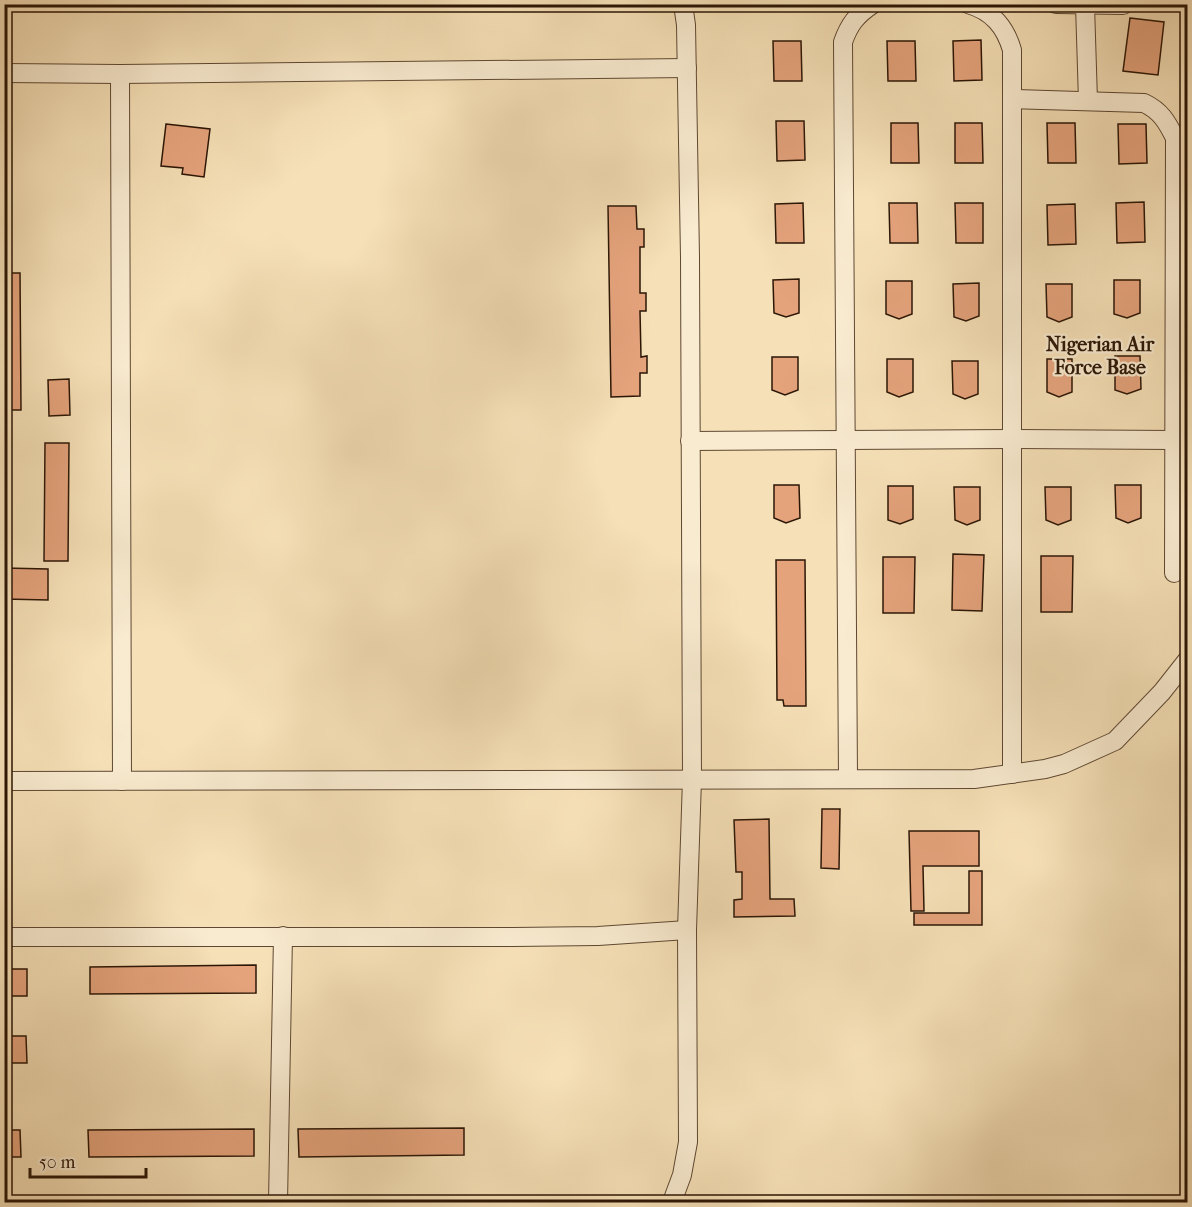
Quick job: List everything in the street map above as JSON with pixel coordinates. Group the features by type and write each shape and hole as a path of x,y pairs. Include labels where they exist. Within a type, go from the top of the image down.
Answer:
{"street":[{"path":"672,1203 682,1175 688,1142 687,930 692,778 687,68 686,25 682,4"},
{"path":"848,778 843,42 849,25 860,12 873,4"},
{"path":"968,4 985,11 999,21 1007,34 1012,50 1012,774"},
{"path":"1056,4 1123,5"},
{"path":"1086,5 1088,101"},
{"path":"4,73 120,74 687,68"},
{"path":"120,74 122,781"},
{"path":"1012,99 1144,103 1164,117 1175,138 1174,573"},
{"path":"690,441 1174,440"},
{"path":"4,781 974,779 1045,769 1064,764 1115,741 1162,692 1188,659"},
{"path":"4,937 597,936 687,930"},
{"path":"278,1203 283,936"}],"building":[{"path":"1130,18 1164,22 1158,75 1123,71"},
{"path":"981,40 982,80 954,81 953,41"},
{"path":"773,41 801,41 802,81 774,81"},
{"path":"887,41 915,41 916,81 888,81"},
{"path":"776,121 804,121 805,160 777,161"},
{"path":"891,123 918,123 919,163 891,163"},
{"path":"955,123 982,123 983,163 955,163"},
{"path":"1047,123 1075,123 1076,163 1048,163"},
{"path":"166,124 210,129 204,177 182,174 183,168 161,166"},
{"path":"1118,124 1146,124 1147,163 1119,164"},
{"path":"1144,202 1145,242 1117,243 1116,203"},
{"path":"803,203 804,243 776,243 775,204"},
{"path":"889,203 917,203 918,243 890,243"},
{"path":"955,203 983,203 983,243 956,243"},
{"path":"1075,204 1076,244 1048,245 1047,205"},
{"path":"608,206 636,206 637,229 644,229 644,247 640,247 640,293 646,293 646,311 640,311 641,357 647,356 647,373 640,373 640,396 611,397"},
{"path":"4,273 20,273 21,410 4,410"},
{"path":"799,279 799,313 786,317 774,313 773,280"},
{"path":"1114,280 1140,280 1140,313 1127,318 1114,314"},
{"path":"886,281 912,281 912,314 899,319 886,314"},
{"path":"979,283 979,316 966,321 954,317 953,284"},
{"path":"1046,284 1072,284 1072,317 1059,322 1047,317"},
{"path":"1115,356 1140,356 1141,389 1127,394 1115,390"},
{"path":"772,357 798,357 798,390 785,395 772,390"},
{"path":"887,359 913,359 913,392 899,397 887,392"},
{"path":"1047,359 1072,359 1072,392 1059,397 1047,392"},
{"path":"952,361 978,361 978,394 965,399 953,394"},
{"path":"69,379 70,415 49,416 48,380"},
{"path":"45,443 69,443 68,561 44,561"},
{"path":"774,485 799,485 800,518 786,523 774,518"},
{"path":"1115,485 1141,485 1141,518 1128,523 1116,518"},
{"path":"888,486 913,486 913,519 900,524 888,520"},
{"path":"954,487 980,487 980,520 967,525 955,520"},
{"path":"1045,487 1071,487 1071,520 1058,525 1046,520"},
{"path":"953,554 984,555 982,611 952,610"},
{"path":"1041,556 1073,556 1072,612 1041,612"},
{"path":"883,557 915,557 914,613 883,613"},
{"path":"776,560 805,560 806,706 784,706 783,700 777,700"},
{"path":"4,568 48,569 48,600 4,599"},
{"path":"822,809 840,809 839,869 821,868"},
{"path":"769,819 770,899 794,899 795,916 734,917 734,900 742,899 742,872 736,872 734,820"},
{"path":"909,831 979,831 979,866 923,866 924,911 911,911"},
{"path":"969,871 982,871 982,925 914,925 914,913 969,913"},
{"path":"256,965 256,993 90,994 90,967"},
{"path":"4,969 27,969 27,996 4,996"},
{"path":"4,1036 26,1036 27,1063 4,1063"},
{"path":"464,1128 464,1155 299,1157 298,1129"},
{"path":"254,1129 254,1156 89,1157 88,1130"},
{"path":"4,1130 20,1130 21,1157 4,1157"}],"district":[{"name":"Nigerian Air Force Base","path":"1100,356"}]}
